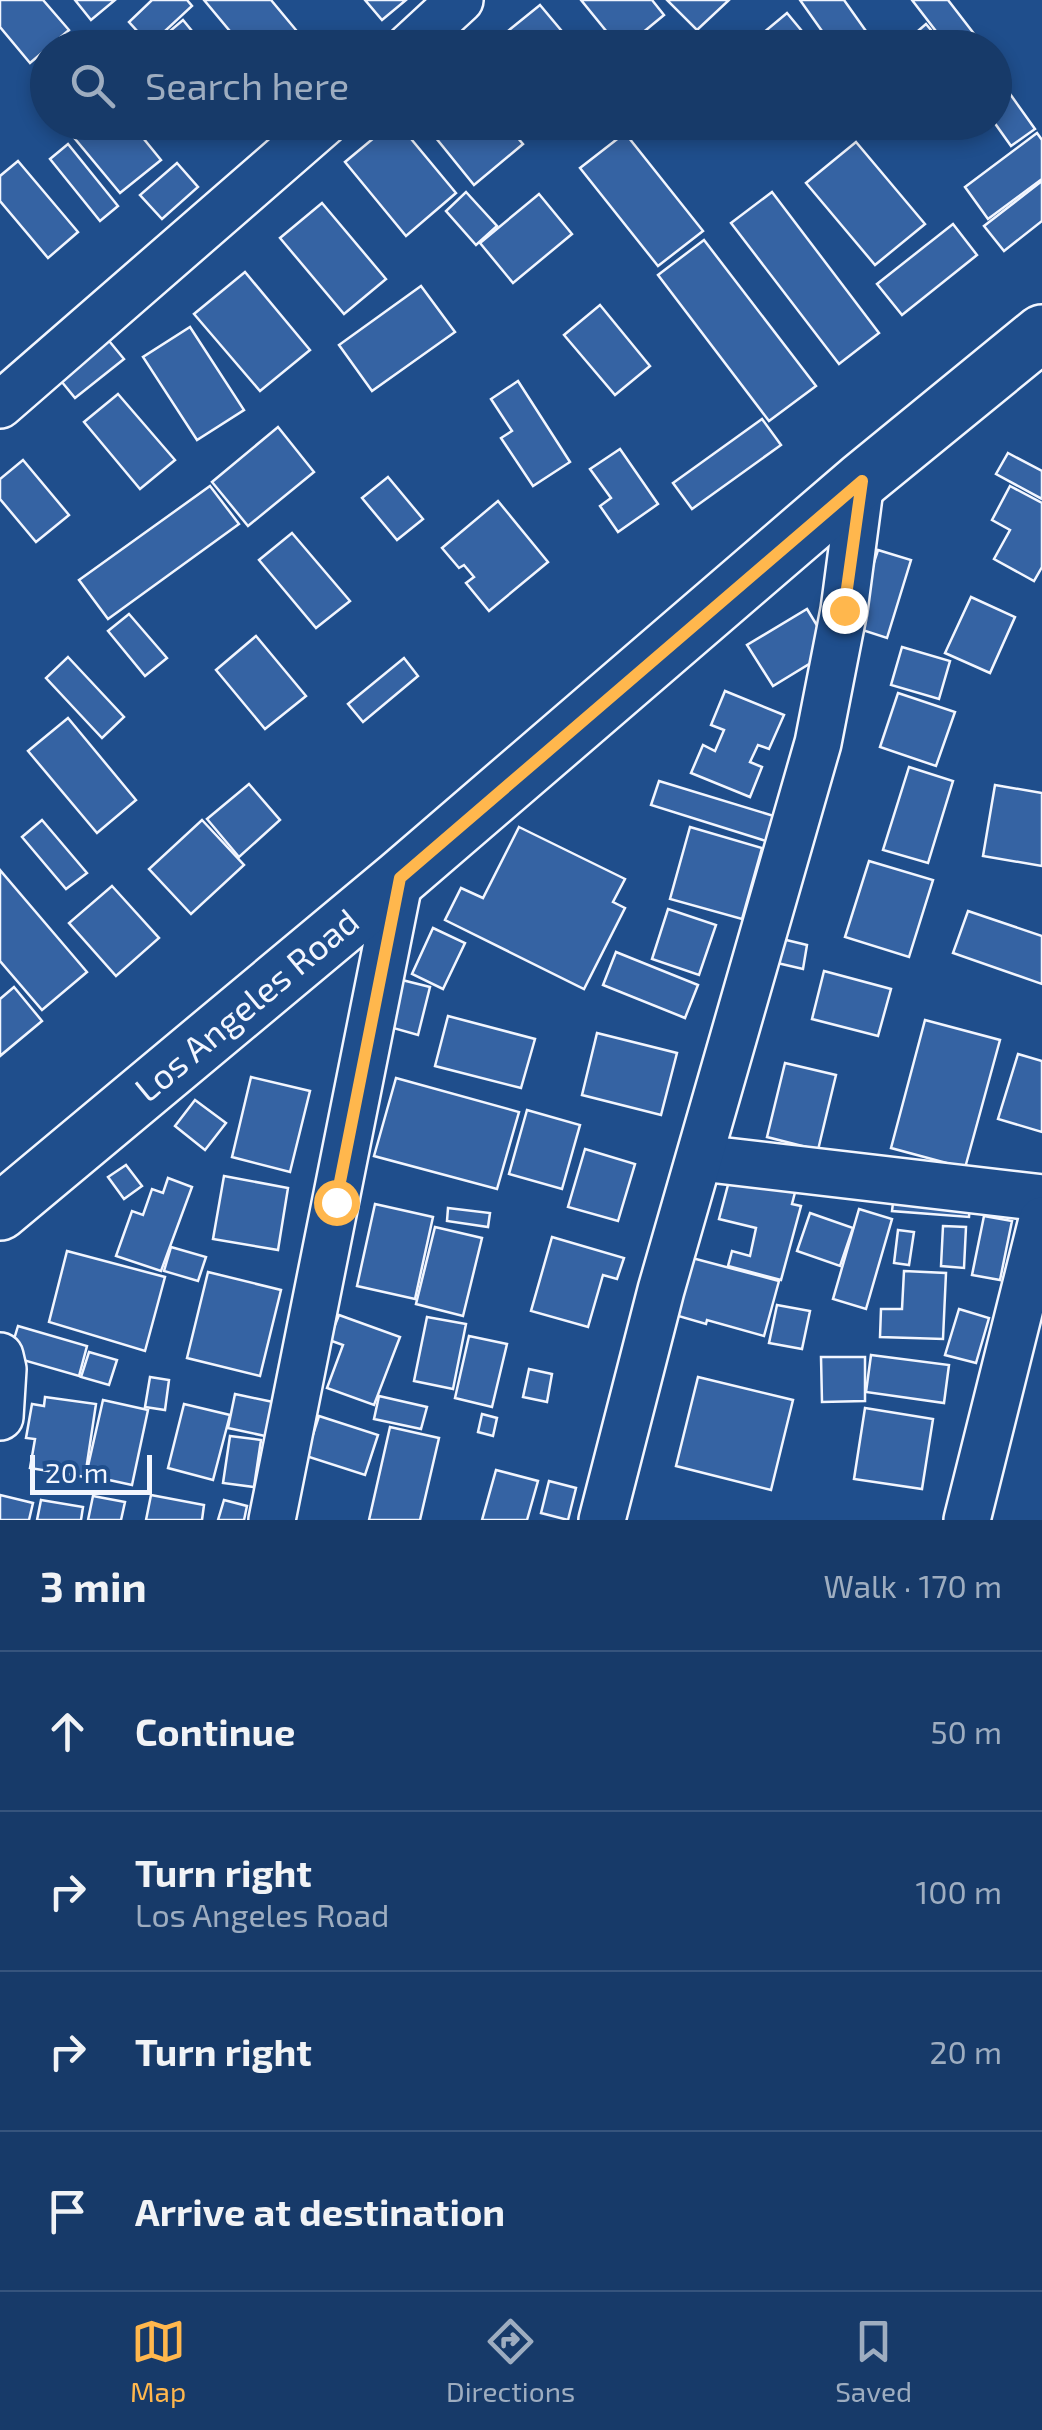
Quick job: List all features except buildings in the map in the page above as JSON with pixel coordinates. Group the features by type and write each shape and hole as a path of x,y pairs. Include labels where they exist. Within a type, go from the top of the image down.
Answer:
{"main road":[{"name":"Los Angeles Road","path":"0,1212 400,878 862,481 1042,334"}],"street":[{"path":"428,30 460,0"},
{"path":"0,405 303,140"},
{"path":"602,1520 661,1290 818,743 844,610 862,481"},
{"path":"272,1520 400,878"},
{"path":"701,1158 1042,1198"},
{"path":"967,1520 1042,1220"},
{"path":"0,1356 0,1418"}],"route":[{"path":"336,1202 400,878 862,481 844,610"}]}
